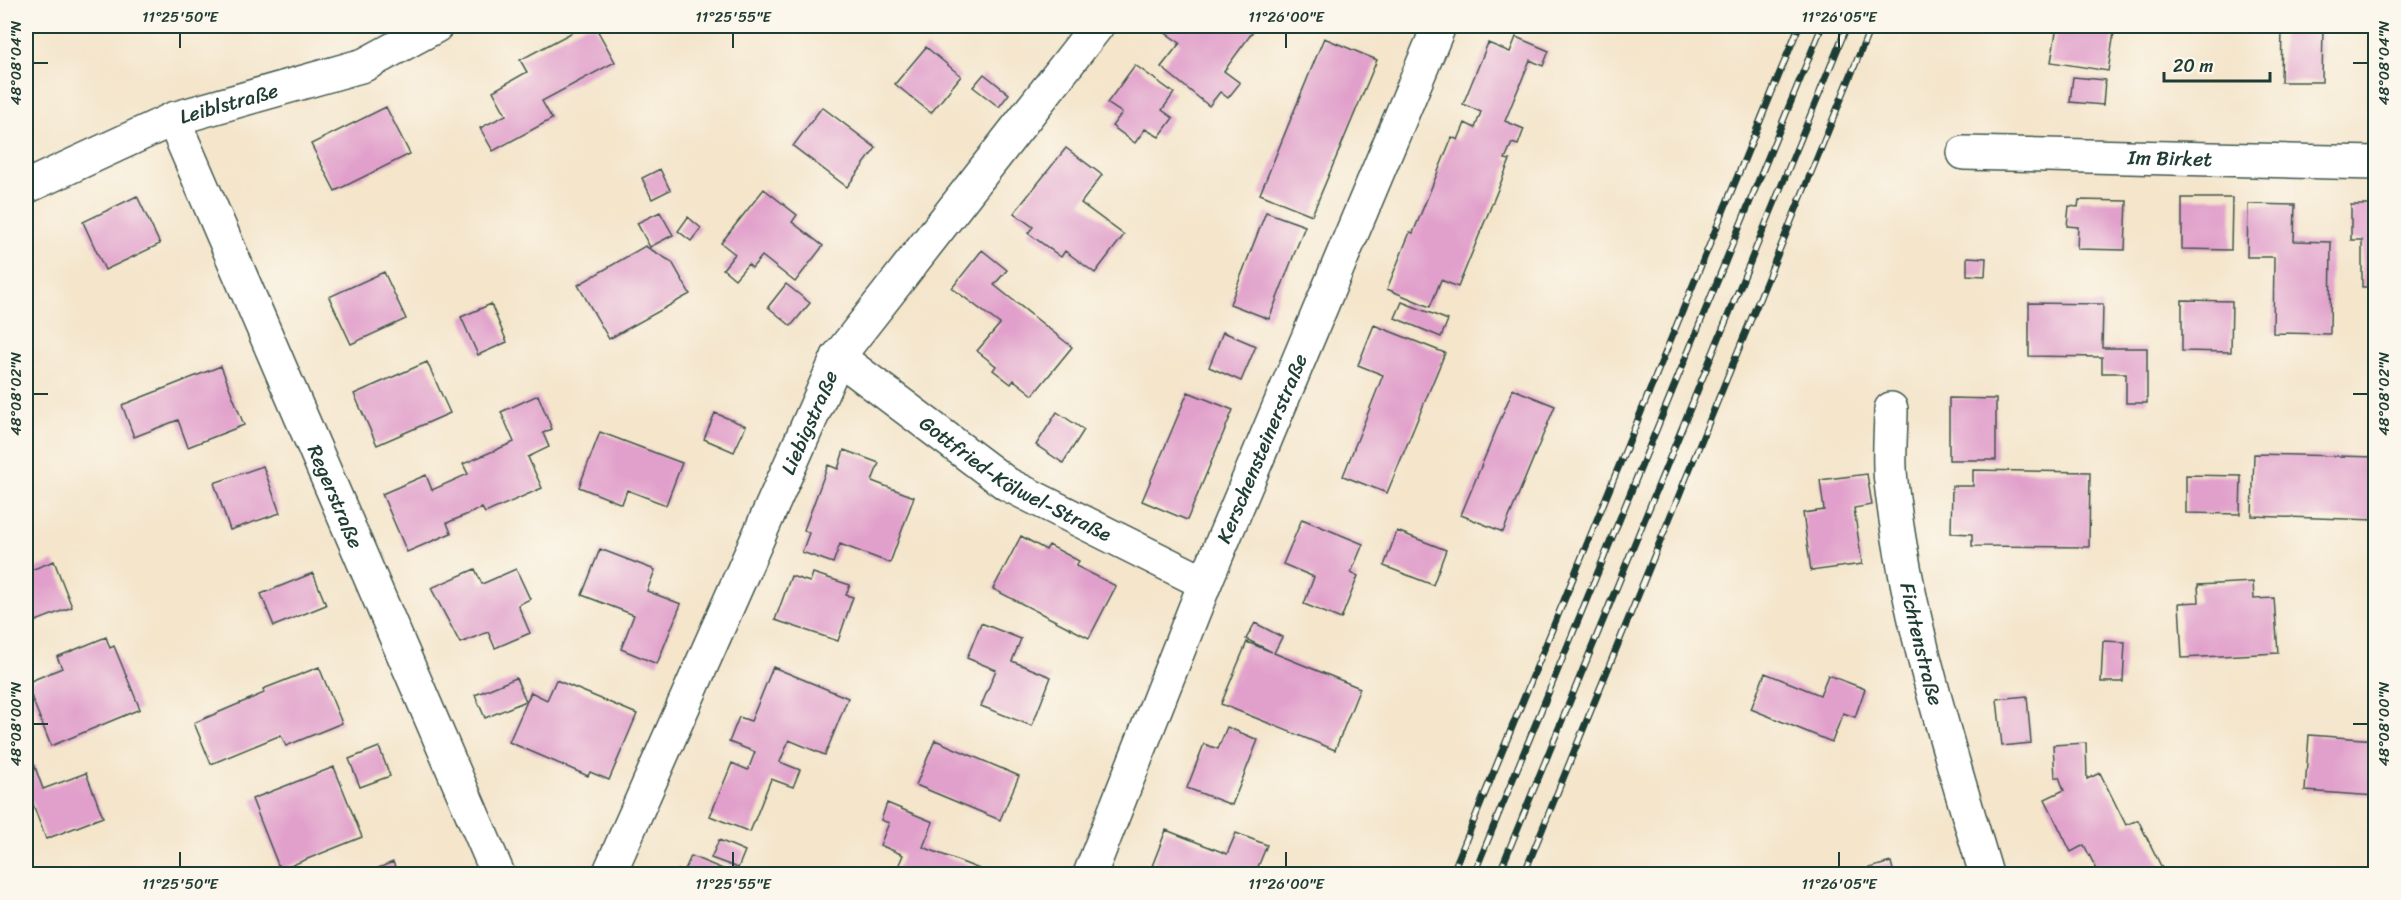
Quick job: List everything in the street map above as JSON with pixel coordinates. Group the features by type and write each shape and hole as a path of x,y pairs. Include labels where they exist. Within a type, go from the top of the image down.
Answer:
{"street":[{"name":"Leiblstraße","path":"26,187 172,119 364,65 436,26"},
{"name":"Liebigstraße","path":"609,874 838,357 1097,26"},
{"name":"Kerschensteinerstraße","path":"1090,874 1205,583 1439,26"},
{"name":"Regerstraße","path":"172,119 498,874"},
{"name":"Im Birket","path":"1964,153 2376,163"},
{"name":"Gottfried-Kölwel-Straße","path":"838,357 1007,484 1205,583"},
{"name":"Fichtenstraße","path":"1890,409 1890,479 1904,570 1938,710 1986,874"}],"building":[{"path":"584,26 595,26 615,62 542,101 552,119 493,151 480,128 506,115 493,91 527,72 520,60"},
{"path":"962,26 978,26 972,33"},
{"path":"1155,26 1257,26 1224,71 1240,83 1228,98 1220,92 1209,106 1161,67 1180,43"},
{"path":"2057,26 2115,26 2108,71 2051,62"},
{"path":"2282,26 2323,26 2322,82 2281,82"},
{"path":"2371,26 2376,26 2376,59 2370,59"},
{"path":"1516,37 1549,51 1543,66 1530,60 1505,121 1524,129 1518,145 1512,143 1505,159 1510,160 1458,287 1441,280 1430,307 1387,289 1410,232 1413,233 1452,137 1458,140 1465,123 1475,128 1481,112 1463,104 1488,43 1510,52"},
{"path":"1324,38 1377,60 1312,215 1260,194"},
{"path":"926,47 961,76 931,113 895,84"},
{"path":"1135,65 1174,93 1162,110 1173,118 1159,137 1145,129 1135,143 1112,126 1122,113 1107,103"},
{"path":"984,74 1009,94 999,107 973,87"},
{"path":"2073,77 2105,80 2103,105 2070,102"},
{"path":"386,107 410,154 335,191 311,144"},
{"path":"822,107 876,148 847,187 793,146"},
{"path":"1066,148 1102,175 1081,203 1124,235 1095,273 1065,251 1061,257 1028,233 1033,227 1014,213"},
{"path":"660,169 670,190 652,199 642,178"},
{"path":"764,189 797,215 792,222 823,246 795,282 762,256 752,268 748,264 735,279 723,269 735,254 721,243"},
{"path":"137,196 160,244 105,270 83,222"},
{"path":"2182,198 2232,198 2231,250 2182,249"},
{"path":"2079,200 2127,201 2125,250 2077,249 2078,227 2067,226 2069,206 2078,207"},
{"path":"2248,204 2295,205 2294,241 2331,242 2330,334 2273,333 2274,257 2247,257"},
{"path":"2351,205 2376,205 2376,287 2362,287 2362,240 2351,240"},
{"path":"660,212 673,235 650,247 637,223"},
{"path":"1266,212 1305,226 1269,319 1230,304"},
{"path":"688,217 701,228 691,241 678,231"},
{"path":"645,246 672,262 690,294 609,339 578,285"},
{"path":"982,250 1007,270 994,285 1072,347 1033,395 1014,380 1011,384 993,370 996,366 977,351 1000,324 952,288"},
{"path":"1967,257 1986,258 1985,276 1967,275"},
{"path":"384,272 406,319 351,344 329,297"},
{"path":"786,284 810,303 791,326 768,307"},
{"path":"2182,300 2232,301 2231,352 2182,351"},
{"path":"1402,302 1448,320 1441,337 1395,318"},
{"path":"2029,303 2103,304 2102,348 2147,348 2147,403 2126,403 2126,373 2102,373 2102,357 2029,356"},
{"path":"491,304 507,342 478,355 461,317"},
{"path":"1374,325 1445,353 1387,493 1343,476 1383,375 1358,365"},
{"path":"1223,332 1256,346 1241,381 1209,367"},
{"path":"427,362 450,413 377,445 354,394"},
{"path":"221,366 244,425 188,447 178,420 134,437 122,405"},
{"path":"1513,389 1555,406 1503,532 1461,515"},
{"path":"1188,392 1233,410 1187,520 1142,501"},
{"path":"538,395 552,429 543,433 549,447 528,457 542,488 485,513 482,508 447,523 451,533 407,552 382,494 426,475 432,490 468,474 463,464 514,442 501,412"},
{"path":"1949,398 1996,399 1996,460 1949,460"},
{"path":"1057,412 1084,430 1063,463 1036,445"},
{"path":"715,413 746,426 734,452 704,439"},
{"path":"600,432 682,463 666,505 627,490 622,504 579,487"},
{"path":"844,450 879,463 872,481 914,497 890,563 840,544 833,563 802,552 809,533 804,530 828,465 838,469"},
{"path":"2254,454 2376,457 2376,520 2252,516"},
{"path":"263,466 280,513 230,530 214,483"},
{"path":"1973,470 2090,472 2089,547 1972,546 1972,534 1951,533 1952,486 1973,486"},
{"path":"1867,474 1872,505 1854,508 1862,564 1811,571 1803,513 1824,510 1820,480"},
{"path":"2186,475 2241,476 2240,514 2186,513"},
{"path":"1302,519 1363,544 1351,573 1358,576 1341,619 1304,604 1314,577 1283,564"},
{"path":"1397,531 1446,550 1433,585 1384,566"},
{"path":"1021,536 1046,550 1049,545 1079,561 1076,566 1116,586 1089,638 993,589"},
{"path":"600,549 655,570 647,591 681,604 657,664 621,649 634,615 582,595"},
{"path":"54,561 72,607 26,625 26,572"},
{"path":"475,569 482,584 516,569 530,599 518,605 530,633 495,648 488,632 460,643 431,588"},
{"path":"313,573 326,605 274,626 261,594"},
{"path":"813,573 850,585 846,595 853,597 838,641 775,620 791,576 810,582"},
{"path":"2253,582 2254,599 2274,598 2278,653 2182,658 2179,603 2199,602 2198,585"},
{"path":"981,623 1021,639 1012,661 1051,677 1032,726 981,706 996,670 967,658"},
{"path":"1255,623 1282,637 1274,653 1360,688 1335,750 1221,704 1247,642 1272,652 1246,639"},
{"path":"106,637 110,648 114,646 140,709 51,746 26,683 62,668 57,657"},
{"path":"2103,641 2125,642 2123,682 2101,682"},
{"path":"319,667 342,723 286,746 281,735 211,764 194,723 264,693 263,689"},
{"path":"773,667 848,698 825,755 789,740 780,762 800,770 793,787 771,779 750,832 710,816 732,763 748,770 755,752 729,742 739,717 751,721"},
{"path":"1765,673 1820,695 1828,675 1865,689 1855,717 1843,713 1832,742 1751,709"},
{"path":"516,678 526,701 485,718 475,695"},
{"path":"556,680 637,714 609,780 590,772 588,776 509,742 531,692 547,700"},
{"path":"2027,696 2031,743 2002,746 1997,699"},
{"path":"1227,727 1258,740 1232,805 1187,788 1204,744 1218,749"},
{"path":"2309,735 2376,740 2376,796 2305,791"},
{"path":"935,740 1019,776 1000,820 916,785"},
{"path":"2086,743 2087,779 2100,773 2126,825 2138,820 2165,874 2099,874 2084,845 2071,852 2045,799 2064,790 2059,777 2055,777 2053,745"},
{"path":"379,747 390,776 360,787 349,759"},
{"path":"34,764 43,789 86,773 103,817 46,839 29,794 26,795 26,768"},
{"path":"334,767 362,837 280,870 252,799"},
{"path":"887,803 933,822 923,847 987,872 986,874 895,874 903,855 880,845 889,823 881,820"},
{"path":"1166,830 1227,854 1236,833 1267,845 1255,874 1247,871 1246,874 1149,874"},
{"path":"719,840 745,851 738,868 711,858"},
{"path":"691,856 735,874 676,874 678,870 684,872"},
{"path":"393,862 398,874 364,874"},
{"path":"1891,862 1894,874 1848,874"}],"railway":[{"path":"1452,874 1799,26"},
{"path":"1474,874 1822,26"},
{"path":"1499,874 1847,26"},
{"path":"1524,874 1871,26"}]}
